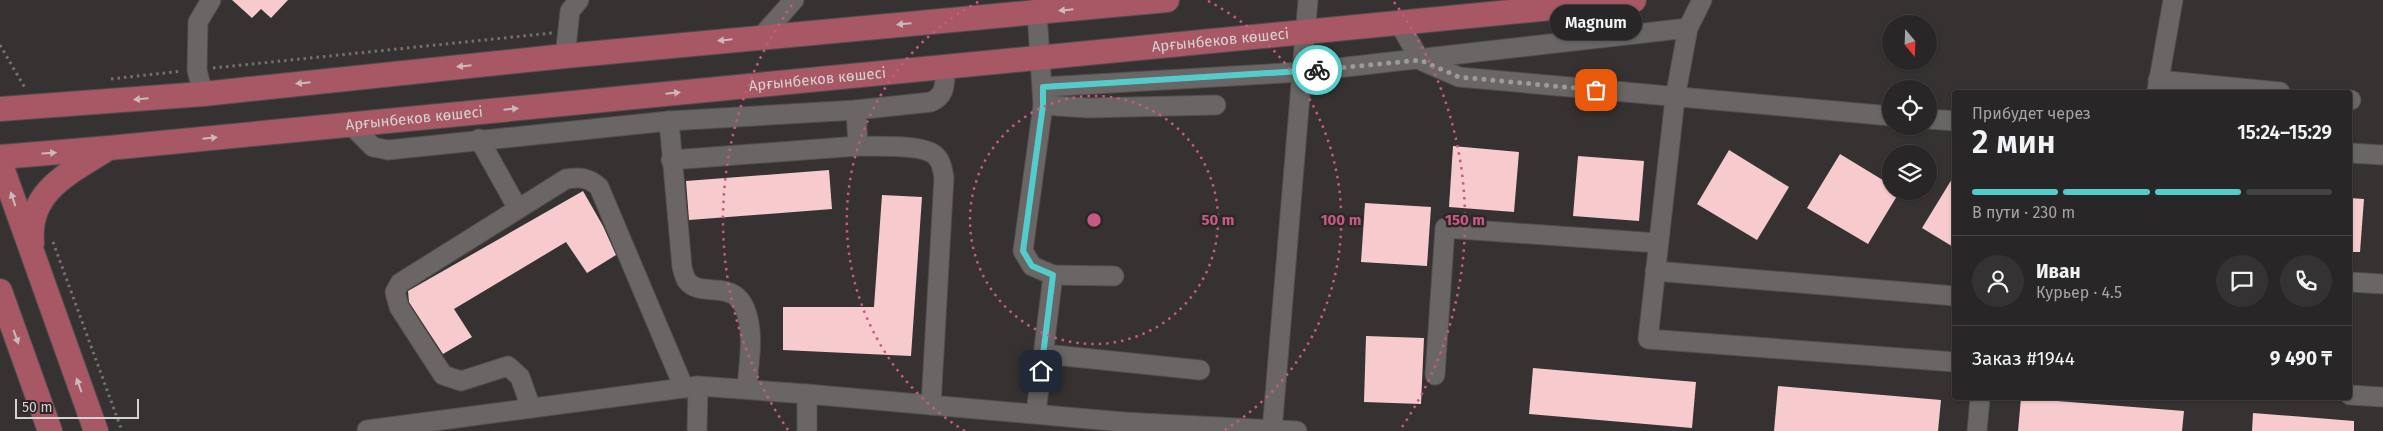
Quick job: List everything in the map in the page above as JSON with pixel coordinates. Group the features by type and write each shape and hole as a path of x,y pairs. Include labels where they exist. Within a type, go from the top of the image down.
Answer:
{"main road":[{"path":"0,109 203,94 761,37 1040,6 1167,0"},
{"name":"Арғынбеков көшесі","path":"0,157 350,125 1306,30 1634,0"},
{"path":"33,260 31,229 38,202 64,176 109,148"},
{"path":"0,162 33,260 96,431"},
{"path":"0,291 50,431"}],"street":[{"path":"203,94 197,70 198,22 211,0"},
{"path":"565,56 570,11 580,0"},
{"path":"761,37 794,0"},
{"path":"1272,430 1308,0"},
{"path":"1702,0 1688,28 1675,98 1648,339 1952,362"},
{"path":"2173,0 2157,86 2239,90"},
{"path":"1040,6 1039,58 1043,96 1023,251 1032,266 1053,275 1114,276"},
{"path":"1399,23 1420,60 1459,77 1882,115"},
{"path":"1043,96 1420,60 1688,28"},
{"path":"350,125 373,147 388,150 479,139 669,121 856,110 931,102 938,99 943,93 946,67"},
{"path":"1043,96 1088,108 1216,106"},
{"path":"856,110 858,146"},
{"path":"1937,120 1952,121"},
{"path":"669,121 682,267 687,281 696,287 731,292 742,303 749,322 750,340 747,389"},
{"path":"479,139 518,209"},
{"path":"671,160 858,146 921,149 933,154 941,163 944,177 930,404"},
{"path":"2352,153 2383,155"},
{"path":"531,408 520,378 508,366 461,381 443,375 400,307 395,292 400,283 566,179 580,177 592,180 599,187 691,387 696,431"},
{"path":"1436,375 1445,228 1658,243"},
{"path":"1655,271 1952,296"},
{"path":"1036,413 1053,275"},
{"path":"2352,282 2383,284"},
{"path":"1044,354 1200,370"},
{"path":"371,430 691,387 747,389 1036,413 1122,427 1297,431"},
{"path":"807,394 807,431"},
{"path":"2352,394 2383,397"},
{"path":"1977,431 1980,400"}],"path":[{"path":"197,70 568,31"},
{"path":"0,45 26,88"},
{"path":"52,239 122,431"}],"building":[{"path":"232,0 288,0 271,18 261,9 252,18"},
{"path":"1453,146 1519,152 1514,212 1449,207"},
{"path":"1729,150 1789,187 1757,240 1697,204"},
{"path":"1840,154 1882,180 1882,200 1895,200 1868,244 1807,208"},
{"path":"1578,156 1644,161 1639,221 1573,216"},
{"path":"829,170 832,209 689,220 686,181"},
{"path":"1952,179 1952,246 1922,228"},
{"path":"583,191 603,226 616,255 587,273 566,242 454,309 472,337 443,354 409,302 408,291"},
{"path":"882,195 922,197 911,356 783,350 783,307 874,307"},
{"path":"2352,198 2364,199 2360,252 2352,252"},
{"path":"1365,203 1431,207 1427,266 1361,262"},
{"path":"1366,336 1424,338 1421,404 1364,402"},
{"path":"1533,368 1696,382 1692,428 1529,414"},
{"path":"1778,386 1941,400 1938,431 1774,431"},
{"path":"2021,400 2046,400 2184,411 2182,431 2018,431"},
{"path":"2253,413 2354,421 2354,431 2252,431"}],"way so far":[{"path":"1317,70 1420,60 1459,77 1596,90"}],"place":[{"name":"Magnum","path":"1596,90"}],"route":[{"path":"1041,371 1053,275 1032,266 1023,251 1043,105 1043,87 1317,70"}]}
